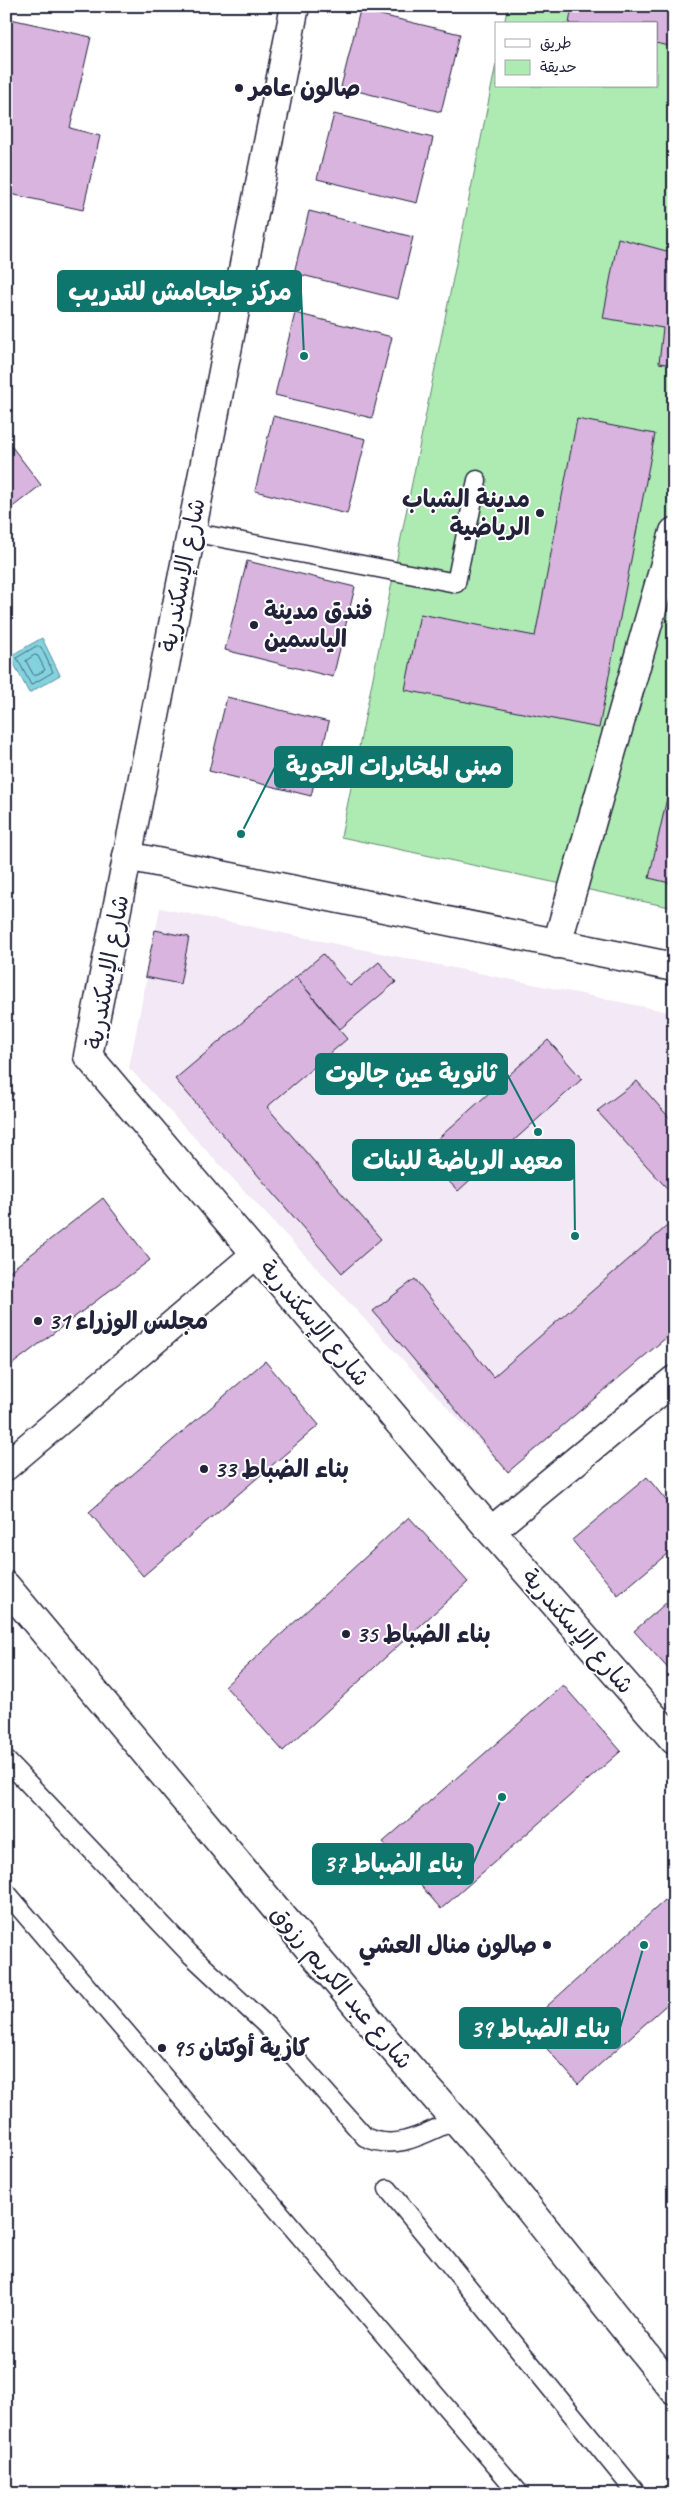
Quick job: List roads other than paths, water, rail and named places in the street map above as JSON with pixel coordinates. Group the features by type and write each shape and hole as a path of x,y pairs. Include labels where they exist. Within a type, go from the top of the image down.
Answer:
{"street":[{"name":"شارع الإسكندرية","path":"295,6 88,1056 491,1531 674,1740"},
{"path":"558,944 674,532"},
{"path":"128,856 674,967"},
{"path":"6,1466 256,1254"},
{"path":"491,1531 670,1393"},
{"name":"شارع عبد الكريم رزوق","path":"6,1586 494,2165 674,2390"}],"lane":[{"path":"191,532 456,583 477,480"},
{"path":"6,1760 190,1953 267,2026 365,2136 385,2144 396,2144 455,2120"},
{"path":"6,1892 520,2494"},
{"path":"388,2189 637,2494"}],"water":[{"path":"42,638 60,675 29,693 10,656"}],"place":[{"name":"صالون عامر","path":"239,88"},
{"name":"مركز جلجامش للتدريب","path":"304,356"},
{"name":"مدينة الشباب الرياضية","path":"540,513"},
{"name":"فندق مدينة الياسمين","path":"254,625"},
{"name":"مبنى المخابرات الجوية","path":"241,834"},
{"name":"ثانوية عين جالوت","path":"538,1132"},
{"name":"معهد الرياضة للبنات","path":"575,1236"},
{"name":"مجلس الوزراء 31","path":"38,1321"},
{"name":"بناء الضباط 33","path":"204,1469"},
{"name":"بناء الضباط 35","path":"346,1634"},
{"name":"بناء الضباط 37","path":"502,1797"},
{"name":"صالون منال العشي","path":"547,1945"},
{"name":"بناء الضباط 39","path":"644,1945"},
{"name":"كازية أوكتان 95","path":"162,2048"}]}
